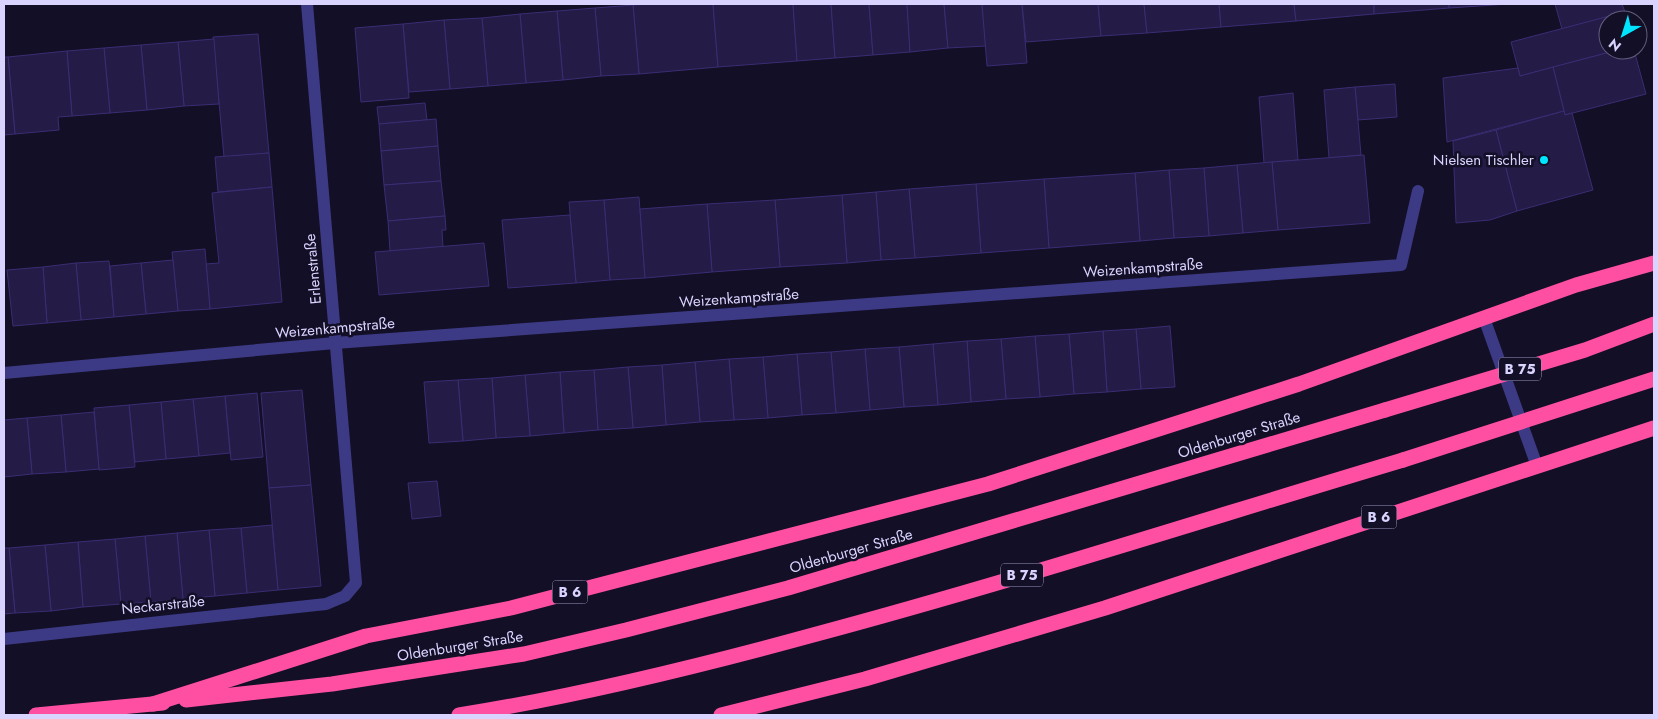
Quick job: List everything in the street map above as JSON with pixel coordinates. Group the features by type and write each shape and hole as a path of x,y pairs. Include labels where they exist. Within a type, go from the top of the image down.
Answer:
{"highway":[{"name":"B 6","path":"153,704 366,636 511,608 988,484 1299,384 1576,285 1654,264"},
{"name":"Oldenburger Straße","path":"36,715 342,683 524,654 626,630 806,582 1385,410 1585,350 1654,324"},
{"name":"B 75","path":"459,715 573,696 922,606 1403,460 1654,379"},
{"name":"B 6","path":"721,715 865,679 1105,608 1654,428"}],"street":[{"name":"Erlenstraße","path":"307,4 356,583 345,596 326,604"},
{"name":"Weizenkampstraße","path":"4,373 335,343 1401,265 1418,191"},
{"path":"1484,318 1537,466"},
{"name":"Neckarstraße","path":"4,639 326,604"}],"building":[{"path":"713,4 718,67 639,74 633,5"},
{"path":"713,4 793,4 797,61 718,67"},
{"path":"793,4 831,4 835,58 797,61"},
{"path":"831,4 869,4 873,55 835,58"},
{"path":"869,4 907,4 910,52 873,55"},
{"path":"907,4 944,4 948,48 910,52"},
{"path":"944,4 982,4 986,46 948,48"},
{"path":"982,4 1022,4 1027,63 987,66"},
{"path":"1022,4 1098,4 1101,36 1026,42"},
{"path":"1098,4 1144,4 1147,33 1101,36"},
{"path":"1144,4 1219,4 1221,27 1147,33"},
{"path":"1219,4 1294,4 1296,21 1221,27"},
{"path":"1294,4 1374,4 1374,14 1296,21"},
{"path":"1374,4 1449,4 1449,8 1374,14"},
{"path":"1449,4 1509,4 1449,8"},
{"path":"1555,4 1622,4 1624,10 1598,10 1598,19 1562,29"},
{"path":"633,5 639,74 601,76 595,8"},
{"path":"595,8 601,76 563,80 557,11"},
{"path":"557,11 563,80 526,83 520,14"},
{"path":"520,14 526,83 488,86 482,18"},
{"path":"482,18 488,86 450,89 444,20"},
{"path":"1598,19 1598,55 1520,76 1511,42"},
{"path":"444,20 450,89 409,92 403,24"},
{"path":"403,24 409,98 361,102 355,28"},
{"path":"258,34 269,153 224,157 213,37"},
{"path":"214,39 219,104 184,106 178,42"},
{"path":"178,42 184,106 147,110 141,45"},
{"path":"141,45 147,110 110,113 104,48"},
{"path":"104,48 110,113 72,116 67,51"},
{"path":"67,51 72,116 58,117 59,130 15,134 8,57"},
{"path":"1598,55 1598,60 1637,60 1646,94 1565,115 1553,67"},
{"path":"4,57 8,57 15,134 4,135"},
{"path":"1553,67 1564,111 1447,142 1443,78 1518,68 1520,76"},
{"path":"1395,84 1397,117 1358,120 1355,87"},
{"path":"1355,87 1361,155 1329,158 1324,90"},
{"path":"1293,93 1298,160 1264,163 1259,97"},
{"path":"425,103 427,120 379,124 377,107"},
{"name":"Nielsen Tischler","path":"1564,111 1565,115 1572,113 1593,190 1517,211 1496,130"},
{"path":"436,119 438,146 381,151 379,124"},
{"path":"1496,130 1517,211 1490,220 1456,223 1453,141"},
{"path":"438,146 441,181 384,185 381,151"},
{"path":"269,153 272,187 218,192 215,157"},
{"path":"1364,155 1370,223 1278,230 1272,162"},
{"path":"1272,162 1278,230 1243,233 1237,165"},
{"path":"1237,165 1243,233 1209,236 1204,168"},
{"path":"1204,168 1209,236 1174,238 1169,170"},
{"path":"1169,170 1174,238 1140,241 1135,173"},
{"path":"1135,173 1140,241 1049,248 1044,179"},
{"path":"1044,179 1049,248 981,253 976,184"},
{"path":"441,181 445,216 388,221 384,185"},
{"path":"976,184 981,253 915,258 909,189"},
{"path":"272,187 282,302 210,309 206,264 219,263 212,193"},
{"path":"909,189 915,258 881,260 876,192"},
{"path":"876,192 881,260 847,263 842,195"},
{"path":"842,195 847,263 780,267 775,200"},
{"path":"639,197 645,278 610,280 604,200"},
{"path":"604,200 610,280 576,283 569,202"},
{"path":"775,200 780,267 712,272 707,204"},
{"path":"707,204 712,272 645,278 640,209"},
{"path":"570,215 576,283 508,288 502,220"},
{"path":"445,216 446,230 442,230 443,247 390,251 388,221"},
{"path":"484,243 489,286 379,295 375,252"},
{"path":"205,249 210,309 178,311 172,252"},
{"path":"173,260 178,311 146,314 141,263"},
{"path":"109,261 114,317 81,320 76,263"},
{"path":"76,263 81,320 47,323 43,267"},
{"path":"141,263 146,314 114,317 110,266"},
{"path":"43,267 47,323 13,326 7,270"},
{"path":"1170,326 1175,387 1141,389 1136,329"},
{"path":"1136,329 1141,389 1107,392 1103,331"},
{"path":"1103,331 1107,392 1074,394 1069,334"},
{"path":"1069,334 1074,394 1040,397 1035,336"},
{"path":"1035,336 1040,397 1006,399 1001,339"},
{"path":"1001,339 1006,399 971,402 967,341"},
{"path":"967,341 971,402 938,405 933,344"},
{"path":"933,344 938,405 904,407 899,347"},
{"path":"899,347 904,407 870,410 865,349"},
{"path":"865,349 870,410 836,413 831,352"},
{"path":"831,352 836,413 802,415 797,354"},
{"path":"797,354 802,415 768,418 763,357"},
{"path":"763,357 768,418 734,420 729,359"},
{"path":"729,359 734,420 700,422 695,362"},
{"path":"695,362 700,422 666,425 662,365"},
{"path":"662,365 666,425 633,428 628,367"},
{"path":"628,367 633,428 598,430 594,370"},
{"path":"594,370 598,430 564,433 560,372"},
{"path":"560,372 564,433 530,436 525,375"},
{"path":"525,375 530,436 496,438 492,378"},
{"path":"492,378 496,438 463,441 458,380"},
{"path":"458,380 463,441 429,443 424,382"},
{"path":"302,390 311,485 269,488 261,393"},
{"path":"257,393 263,457 231,460 225,396"},
{"path":"225,396 230,453 199,456 193,399"},
{"path":"193,399 199,456 166,459 161,402"},
{"path":"161,402 166,459 135,462 129,405"},
{"path":"129,405 135,467 99,470 94,408"},
{"path":"94,412 99,469 66,472 61,415"},
{"path":"61,415 66,472 32,474 27,418"},
{"path":"27,418 32,474 4,477 4,420"},
{"path":"437,481 441,516 412,519 408,483"},
{"path":"311,485 321,586 278,590 269,488"},
{"path":"272,525 278,590 247,593 241,528"},
{"path":"241,528 247,593 215,596 209,530"},
{"path":"209,530 215,596 183,599 177,533"},
{"path":"177,533 183,599 151,602 145,536"},
{"path":"145,536 151,602 121,604 115,539"},
{"path":"115,539 121,604 83,607 78,542"},
{"path":"78,542 83,607 51,611 45,545"},
{"path":"45,545 51,611 15,613 9,548"},
{"path":"4,548 9,548 15,613 4,614"}],"place":[{"name":"Nielsen Tischler","path":"1544,160"}]}
